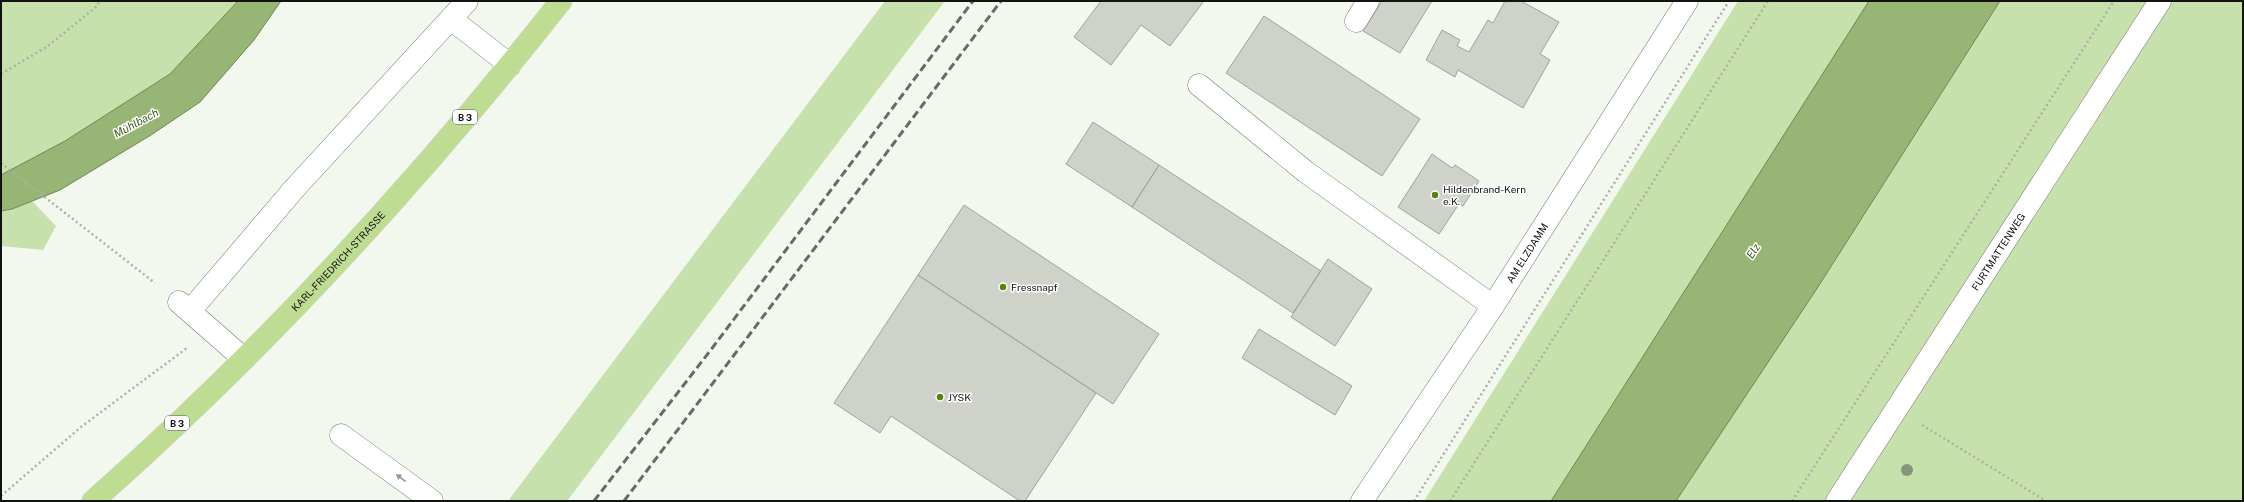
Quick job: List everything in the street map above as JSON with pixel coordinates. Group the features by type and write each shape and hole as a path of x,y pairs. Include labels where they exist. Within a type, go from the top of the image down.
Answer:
{"main road":[{"name":"KARL-FRIEDRICH-STRASSE","path":"93,501 244,359 366,231 510,65 561,1"}],"street":[{"path":"244,359 212,329 184,306 467,1"},
{"path":"1356,21 1368,1"},
{"name":"AM ELZDAMM","path":"1362,501 1493,306 1687,1"},
{"name":"FURTMATTENWEG","path":"1836,501 2160,1"},
{"path":"450,19 510,65"},
{"path":"1199,85 1306,172 1493,306"},
{"path":"341,435 432,501"}],"path":[{"path":"1,74 48,46 96,8 100,1"},
{"path":"1414,501 1729,1"},
{"path":"1450,501 1768,1"},
{"path":"1792,501 2114,1"},
{"path":"1,163 184,306"},
{"path":"1,496 81,427 212,329"},
{"path":"1896,409 2046,501"}],"shaded area":[{"path":"1,1 238,1 170,74 65,141 1,175"},
{"path":"885,1 945,1 567,501 508,501"},
{"path":"1738,1 1869,1 1551,501 1424,501"},
{"path":"2000,1 2243,1 2243,501 1676,501 1816,290"},
{"path":"32,201 56,226 43,250 1,246 1,211 12,209"}],"water":[{"name":"Mühlbach","path":"238,1 281,1 254,40 200,102 151,135 60,190 12,209 1,211 1,175 65,141 170,74"},
{"name":"Elz","path":"1869,1 2000,1 1816,290 1676,501 1551,501"}],"building":[{"path":"1101,1 1204,1 1170,46 1141,25 1111,65 1074,37"},
{"path":"1382,1 1432,1 1400,53 1363,31"},
{"path":"1505,1 1521,1 1559,22 1540,54 1550,60 1523,108 1458,70 1455,77 1426,60 1442,30 1460,40 1457,46 1469,52 1488,20 1493,23"},
{"path":"1264,16 1420,119 1382,176 1226,73"},
{"path":"1093,122 1159,165 1132,207 1066,164"},
{"path":"1432,154 1452,168 1455,165 1479,181 1463,206 1459,204 1439,234 1398,207"},
{"path":"1159,165 1321,271 1293,313 1132,207"},
{"path":"964,205 1159,334 1113,404 918,275"},
{"path":"1328,259 1372,289 1335,346 1291,317"},
{"path":"918,275 1096,393 1025,501 1020,501 891,416 880,433 834,403"},
{"path":"1259,329 1352,386 1335,415 1242,358"}],"railway":[{"path":"594,501 713,347 973,1"},
{"path":"624,501 1001,1"}],"place":[{"name":"Hildenbrand-Kern e.K.","path":"1435,195"},
{"name":"Fressnapf","path":"1003,287"},
{"name":"JYSK","path":"940,397"}]}
